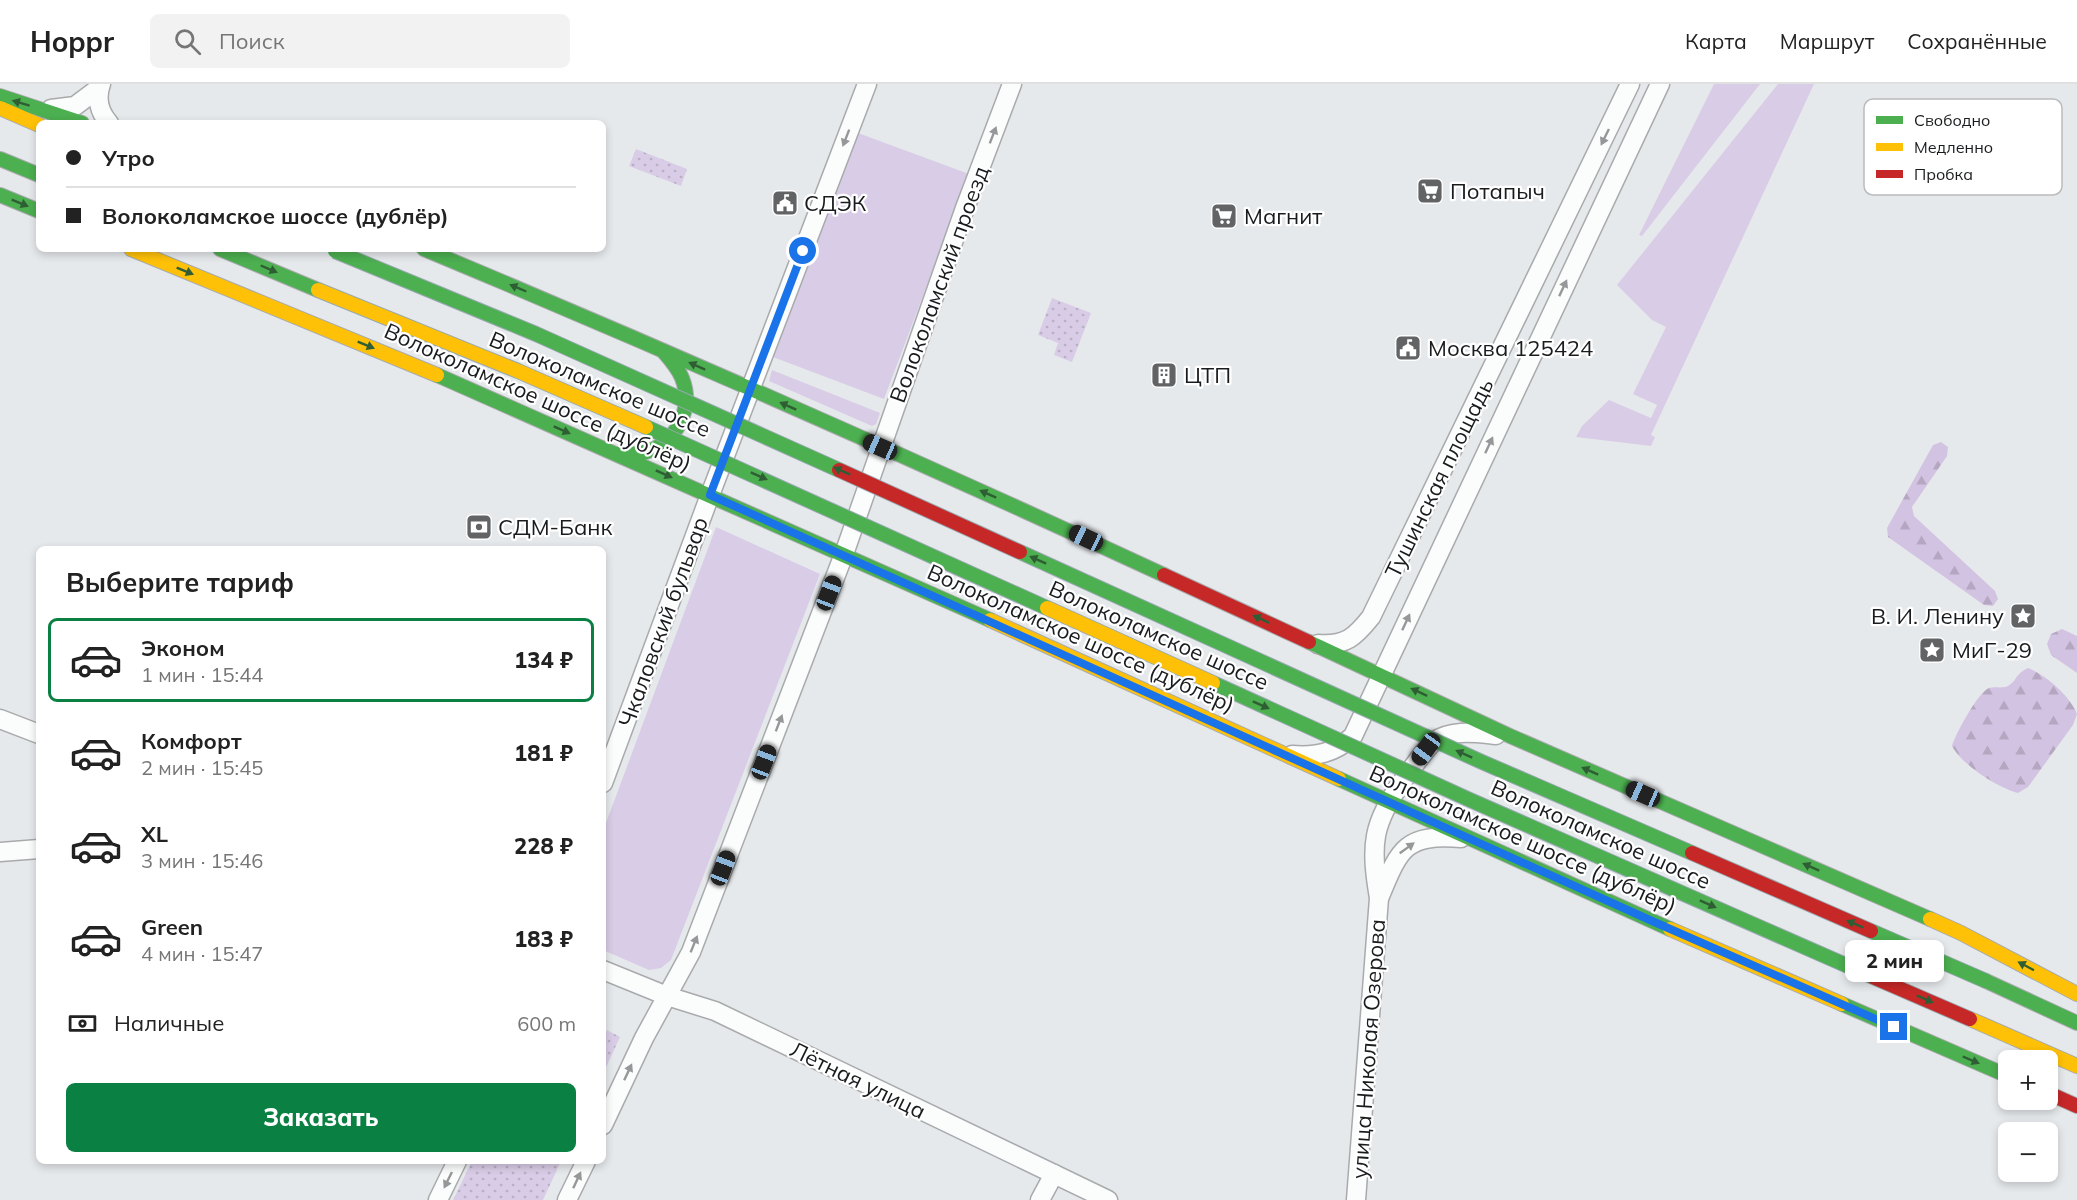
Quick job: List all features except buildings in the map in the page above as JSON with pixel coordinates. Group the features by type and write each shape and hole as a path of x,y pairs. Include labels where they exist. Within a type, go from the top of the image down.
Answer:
{"street":[{"path":"710,495 867,84"},
{"name":"Волоколамский проезд","path":"844,554 965,208 1012,84"},
{"name":"Тушинская площадь","path":"1314,644 1339,644 1347,641 1359,632 1371,617 1630,84"},
{"name":"Тушинская площадь","path":"1285,754 1319,755 1334,751 1353,736 1660,84"},
{"path":"0,96 41,117 75,106 100,86"},
{"path":"100,86 98,98 106,120"},
{"path":"0,108 62,120"},
{"path":"0,159 36,174"},
{"path":"0,195 36,210"},
{"name":"Волоколамское шоссе (дублёр)","path":"138,252 401,359 618,454 844,554 1652,921 1998,1072"},
{"name":"Волоколамское шоссе","path":"227,252 518,371 725,461 1459,795 2077,1066"},
{"name":"Волоколамское шоссе","path":"337,252 536,334 1482,762 1986,981 2077,1023"},
{"path":"431,252 663,351 1021,509 1510,736 1960,933 2077,994"},
{"path":"618,454 634,454 652,450 669,439 680,424 686,406 685,386 678,369 663,351"},
{"name":"Чкаловский бульвар","path":"606,775 710,495"},
{"path":"606,1119 644,1038 691,952 844,554"},
{"path":"0,719 36,733"},
{"name":"улица Николая Озерова","path":"1356,1200 1379,898 1375,869 1378,823 1388,801 1426,749 1442,736 1461,733 1510,736"},
{"name":"улица Николая Озерова","path":"1379,898 1395,860 1414,842 1442,837 1472,839"},
{"path":"0,852 36,849"},
{"name":"Лётная улица","path":"606,971 667,996 715,1011 1108,1200"},
{"path":"2058,1097 2077,1106"},
{"path":"438,1200 456,1164"},
{"path":"567,1200 585,1164"},
{"path":"1040,1200 1054,1174"}],"shaded area":[{"path":"1714,84 1760,84 1642,236 1639,235"},
{"path":"1778,84 1814,84 1651,435 1655,437 1651,446 1576,437 1582,426 1609,400 1651,418 1657,405 1633,394 1666,327 1652,320 1617,285"},
{"path":"858,133 969,174 884,399 773,357"},
{"path":"636,149 687,169 681,186 629,166"},
{"path":"1052,298 1091,313 1072,362 1054,355 1058,343 1038,335"},
{"path":"772,370 880,413 876,424 872,426 769,381"},
{"path":"716,527 820,574 671,960 661,968 649,970 606,951 606,823"},
{"path":"607,1030 620,1037 606,1067"},
{"path":"471,1164 560,1164 543,1200 453,1200"}],"green space":[{"path":"1941,442 1948,447 1947,456 1912,507 1914,516 1995,591 1998,599 1993,606 1984,605 1888,537 1887,528 1933,445"},
{"path":"2062,629 2077,636 2077,673 2051,655 2047,644 2051,634"},
{"path":"2028,668 2057,687 2069,700 2077,714 2073,725 2028,787 2018,793 1981,774 1963,760 1952,746 1967,714 1984,691 1991,687 2008,686"}],"traffic: fast":[{"path":"0,96 73,120"},
{"path":"0,159 36,174"},
{"path":"0,195 36,210"},
{"path":"227,252 318,290"},
{"path":"337,252 536,334 839,470"},
{"path":"431,252 796,409 1164,575"},
{"path":"618,454 639,454 657,447 674,432 680,422 686,401 685,389 674,364 663,351"},
{"path":"437,375 990,620"},
{"path":"646,427 1047,608"},
{"path":"1020,552 1482,762 1692,853"},
{"path":"1309,642 1510,736 1930,919"},
{"path":"1213,683 1470,800 1873,977"},
{"path":"1339,779 1670,929"},
{"path":"1871,931 1986,981"},
{"path":"1986,981 2077,1023"},
{"path":"1842,1004 1998,1072"}],"traffic: slow":[{"path":"0,108 36,124"},
{"path":"138,252 437,375"},
{"path":"318,290 518,371 646,427"},
{"path":"1047,608 1213,683"},
{"path":"990,620 1339,779"},
{"path":"1930,919 2077,994"},
{"path":"1670,929 1842,1004"},
{"path":"1970,1019 2077,1066"}],"traffic: jam":[{"path":"839,470 1020,552"},
{"path":"1164,575 1309,642"},
{"path":"1692,853 1871,931"},
{"path":"1873,977 1970,1019"},
{"path":"2058,1097 2077,1106"}],"place":[{"name":"Потапыч","path":"1430,191"},
{"name":"СДЭК","path":"785,203"},
{"name":"Магнит","path":"1224,216"},
{"name":"Москва 125424","path":"1408,348"},
{"name":"ЦТП","path":"1164,375"},
{"name":"СДМ-Банк","path":"479,527"},
{"name":"В. И. Ленину","path":"2023,616"},
{"name":"МиГ-29","path":"1932,650"}],"route":[{"path":"803,251 710,495 1652,921 1894,1027"}]}
